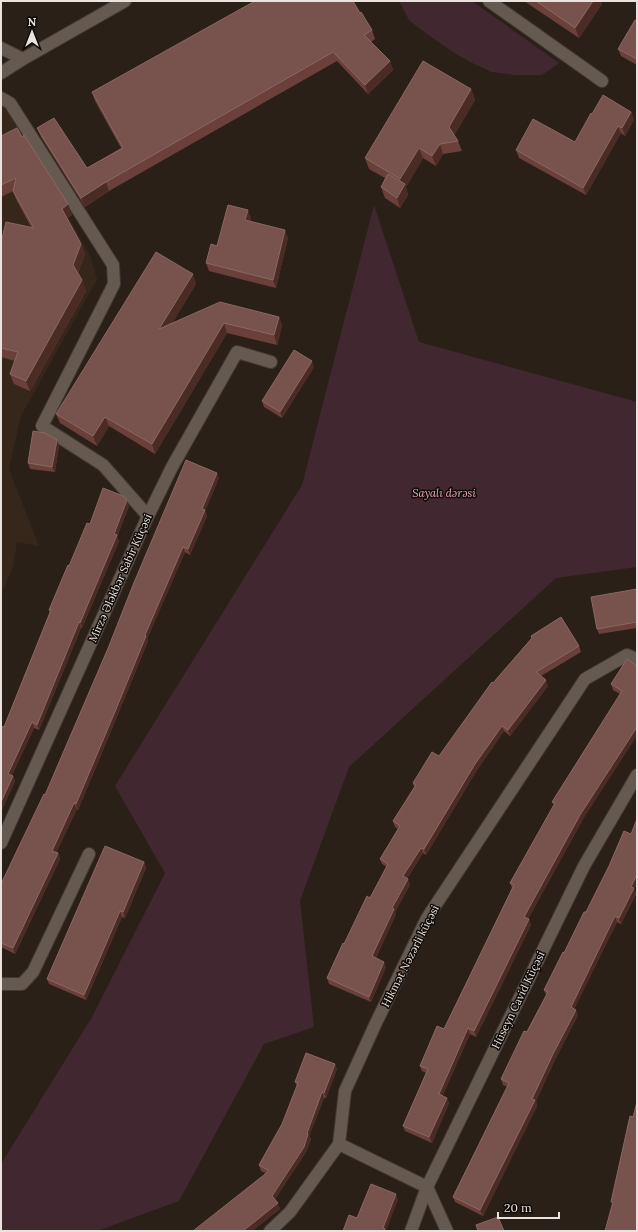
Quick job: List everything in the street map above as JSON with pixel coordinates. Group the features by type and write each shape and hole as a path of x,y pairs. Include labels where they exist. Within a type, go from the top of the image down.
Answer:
{"street":[{"path":"1,72 125,1"},
{"path":"489,1 602,81"},
{"path":"1,48 23,59"},
{"path":"1,98 10,103 113,264 114,284 42,426 103,465 148,516"},
{"name":"Mirzə Ələkbər Sabir Küçəsi","path":"1,843 148,516 172,467 237,352 271,362"},
{"name":"Hikmət Nəzərli küçəsi","path":"270,1231 290,1212 339,1144 345,1091 427,918 585,679 627,655 637,659"},
{"name":"Hüseyn Cavid Küçəsi","path":"411,1231 427,1187 584,866 637,775"},
{"path":"1,984 22,984 33,972 89,854"},
{"path":"339,1144 427,1187 447,1231"}],"shaded area":[{"path":"1,102 7,104 91,258 97,279 21,416 9,469 39,546 17,542 13,567 1,592"}],"green space":[{"path":"399,1 472,1 559,63 542,75 515,75 492,72 456,54 420,29 409,20"},
{"name":"Sayalı dərəsi","path":"374,205 419,342 637,402 637,567 556,578 349,767 300,901 314,1027 264,1044 179,1201 97,1231 1,1231 1,1164 92,1017 165,873 115,786 302,485"}],"building":[{"path":"255,1 353,1 372,30 364,35 390,61 365,85 333,52 106,182 81,198 37,128 54,118 87,168 123,148 92,92"},
{"path":"536,1 593,1 575,28"},
{"path":"635,20 637,21 637,59 618,49"},
{"path":"423,61 471,89 449,127 458,141 440,144 432,156 419,148 400,179 365,158"},
{"path":"603,95 631,112 622,128 618,126 583,188 516,150 533,119 575,142"},
{"path":"17,128 22,137 24,135 68,204 62,209 81,244 73,265 82,280 26,381 10,374 18,352 1,348 1,243 6,222 34,228 13,191 16,178 1,185 1,136"},
{"path":"388,174 405,184 397,198 381,187"},
{"path":"228,205 248,210 245,220 285,230 273,280 206,263 211,244 217,246"},
{"path":"156,252 193,274 159,329 220,302 279,317 274,335 224,323 152,444 105,417 93,436 56,414"},
{"path":"294,350 312,361 280,412 262,401"},
{"path":"33,431 45,433 57,440 52,467 28,463"},
{"path":"186,460 217,473 202,509 205,510 188,549 183,547 145,635 146,636 76,804 74,803 52,851 58,853 13,948 1,943 1,884 44,794 45,795"},
{"path":"103,488 123,496 127,500 114,534 117,535 80,623 79,622 37,725 32,722 8,774 13,776 1,802 1,726 4,727 51,610 49,610 87,523 90,524"},
{"path":"637,589 637,622 597,629 591,597"},
{"path":"561,617 579,646 536,672 546,680 508,730 502,726 475,764 424,849 421,848 403,876 408,879 392,908 394,909 372,956 384,962 369,997 327,978 367,896 370,898 388,864 380,859 400,826 393,821 416,785 413,783 432,752 439,756 492,682 493,683 532,638 531,636"},
{"path":"627,659 637,666 637,727 580,815 524,917 529,919 474,1031 468,1028 439,1094 447,1098 429,1137 403,1126 428,1069 420,1066 437,1026 444,1029 514,885 510,883 555,803 552,802 622,691 611,684"},
{"path":"637,819 637,874 631,887 634,888 619,918 615,916 571,1007 576,1010 532,1099 535,1100 480,1210 453,1197 509,1083 501,1079 524,1031 527,1032 548,992 544,990 584,912 586,912 609,866 624,831 631,834"},
{"path":"105,846 144,862 123,912 120,911 84,995 47,979"},
{"path":"306,1053 335,1064 324,1093 322,1092 307,1133 304,1147 272,1196 278,1203 243,1231 193,1231 269,1171 259,1165 282,1124 298,1083 295,1082"},
{"path":"637,1102 637,1231 605,1231 613,1202 611,1202 630,1116 633,1117"},
{"path":"371,1184 396,1194 383,1228 385,1229 384,1231 343,1231 349,1215 357,1218"},
{"path":"498,1217 504,1231 478,1231 476,1225"}]}
